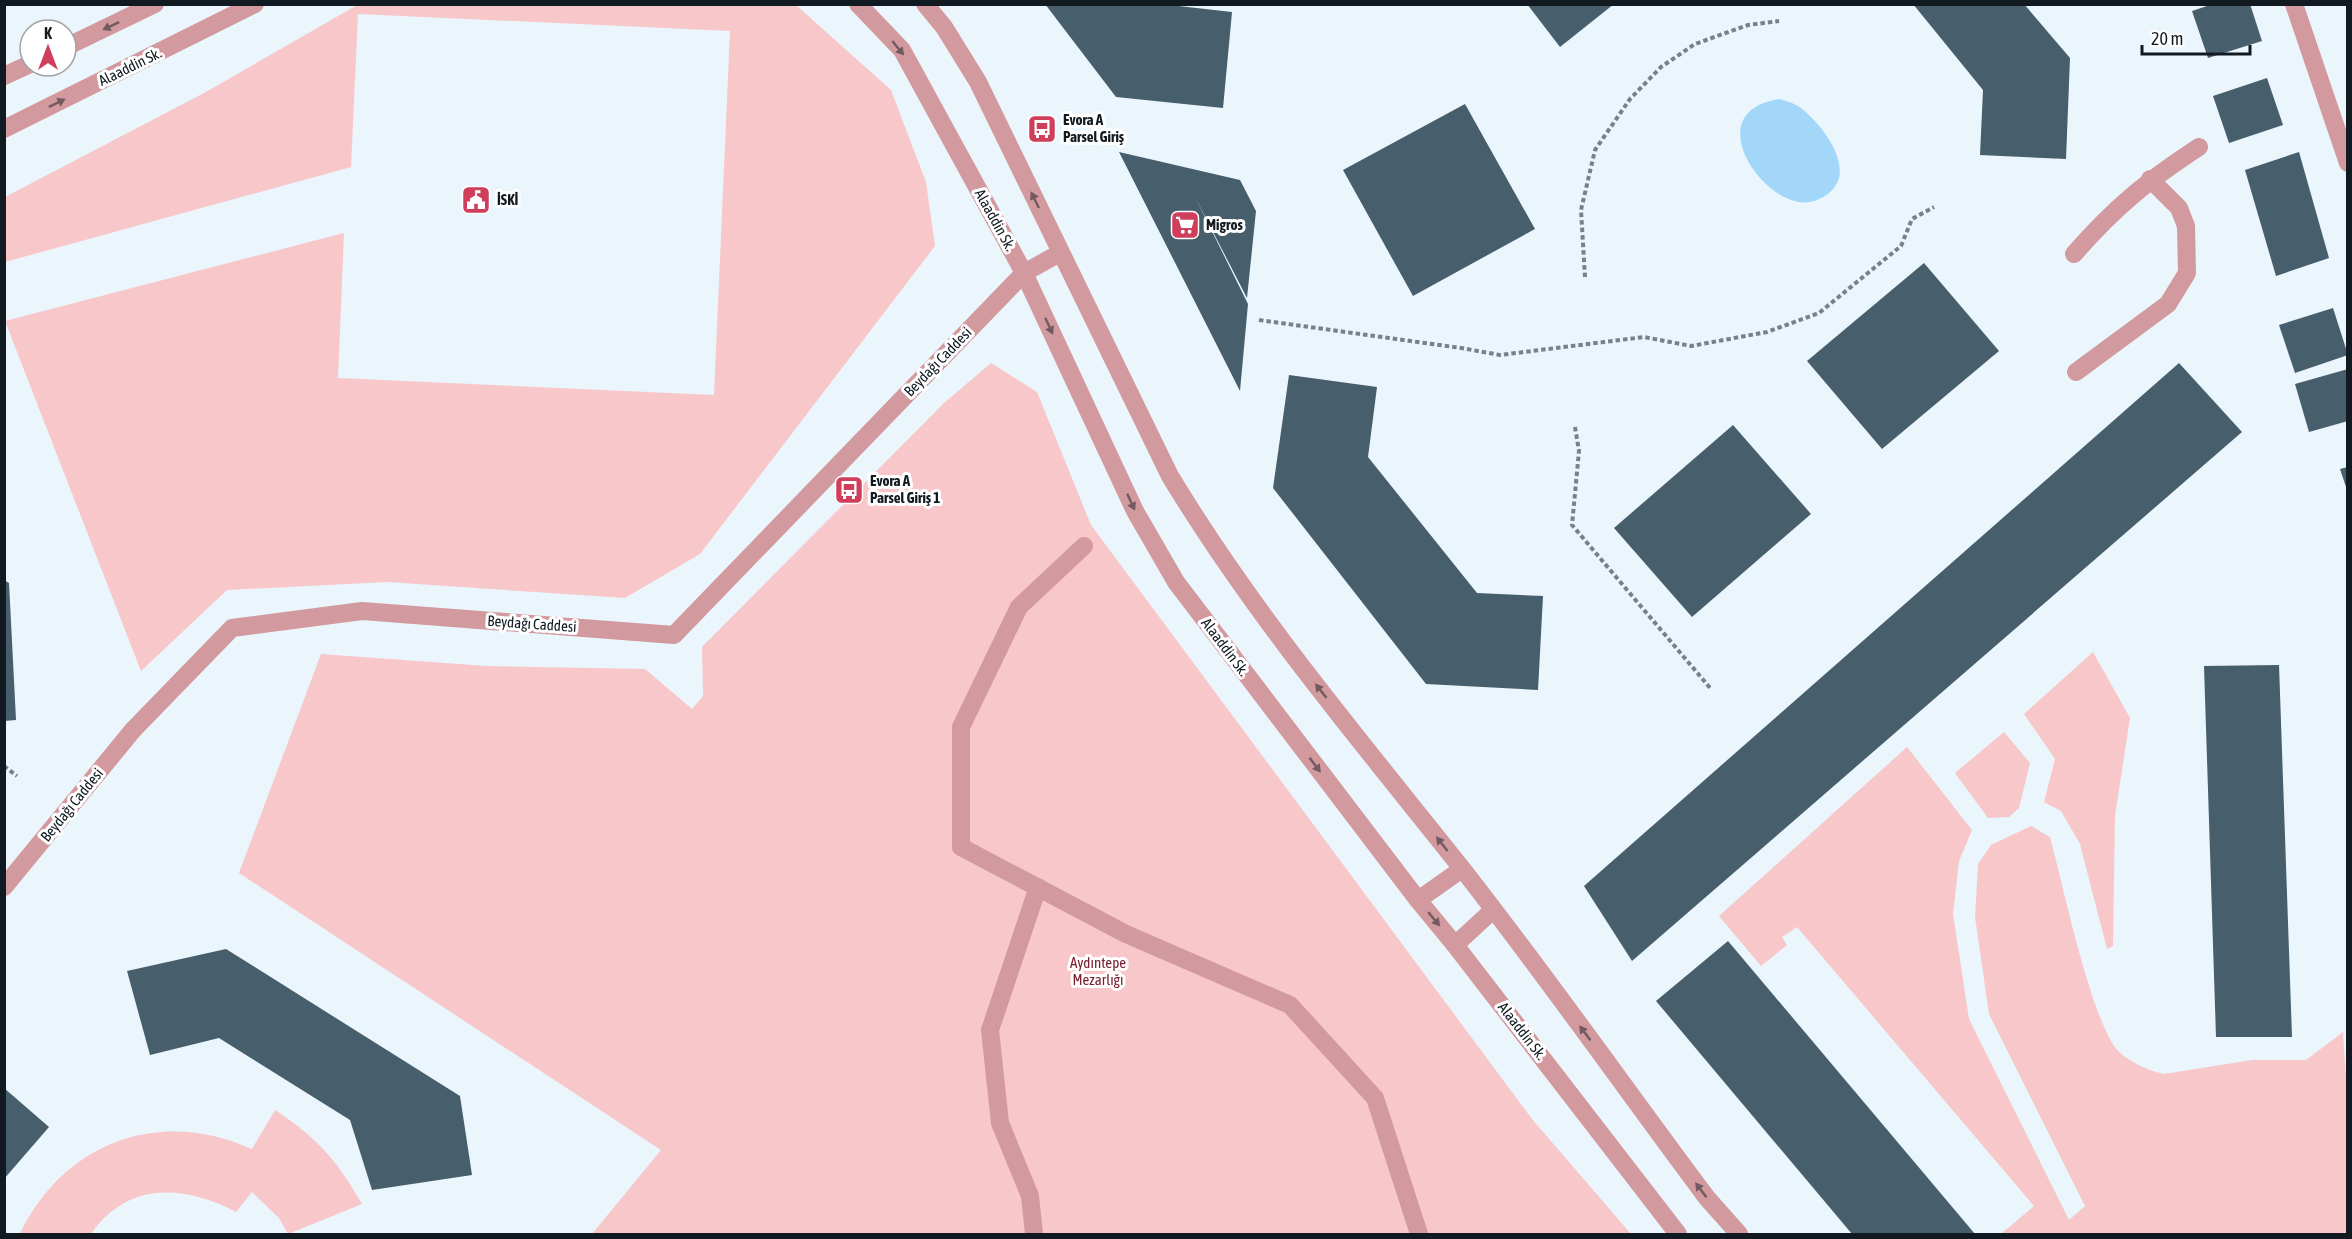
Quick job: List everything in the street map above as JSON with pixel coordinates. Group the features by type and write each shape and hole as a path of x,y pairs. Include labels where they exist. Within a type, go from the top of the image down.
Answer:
{"street":[{"path":"78,41 155,4"},
{"name":"Alaaddin Sk.","path":"5,127 255,4"},
{"name":"Alaaddin Sk.","path":"858,4 902,51 1024,273 1135,511 1176,582 1418,900 1678,1234"},
{"path":"925,4 944,27 978,82 1170,476 1207,537 1287,648 1462,869 1707,1198 1739,1234"},
{"path":"2294,4 2348,163"},
{"path":"4,76 18,70"},
{"path":"2074,254 2110,213 2150,179 2199,147"},
{"path":"2076,372 2168,304 2187,273 2186,226 2179,208 2150,179"},
{"path":"1024,273 1060,253"},
{"name":"Beydağı Caddesi","path":"4,887 133,730 232,628 362,611 674,635 1024,273"},
{"path":"1084,546 1019,607 961,727 961,847 1126,934 1290,1005 1376,1098 1419,1234"},
{"path":"1418,900 1462,869"},
{"path":"1034,1234 1030,1196 1000,1123 990,1030 1038,887"},
{"path":"1455,945 1492,910"}],"path":[{"path":"1585,277 1581,210 1595,150 1630,99 1661,67 1695,44 1748,25 1779,21"},
{"path":"1259,320 1500,355 1644,337 1691,346 1767,332 1819,313 1901,246 1912,219 1934,207"},
{"path":"1575,427 1579,451 1572,525 1711,688"},
{"path":"4,766 16,777"}],"green space":[{"path":"359,4 796,5 891,90 926,182 935,246 700,554 625,598 387,582 227,590 141,671 5,321 344,233 338,378 714,395 730,31 358,14 351,167 5,262 5,197 204,93"},
{"name":"Aydıntepe Mezarlığı","path":"991,363 1037,392 1091,525 1532,1119 1631,1234 592,1234 661,1150 239,873 321,654 486,666 645,669 692,709 703,696 702,647 944,403"},
{"path":"2093,652 2130,718 2115,816 2113,946 2107,949 2080,844 2061,811 2044,802 2055,759 2024,714"},
{"path":"2004,732 2030,763 2019,808 2009,817 1988,818 1955,773"},
{"path":"1907,747 1972,830 1959,861 1953,914 1969,1019 2069,1220 2085,1206 1989,1014 1975,917 1978,864 1991,845 2031,826 2050,837 2088,983 2109,1037 2119,1052 2129,1059 2164,1074 2252,1060 2306,1060 2343,1032 2348,1110 2347,1234 2001,1234 2034,1206 1797,927 1782,937 1787,945 1761,966 1719,916"},
{"path":"275,1110 303,1130 325,1151 335,1162 362,1204 288,1234 279,1218 252,1192 236,1212 197,1197 177,1193 158,1193 122,1204 91,1234 20,1234 39,1202 62,1176 88,1156 118,1141 149,1133 183,1132 217,1137 252,1149"}],"water":[{"path":"1780,99 1799,106 1811,117 1830,141 1836,154 1840,167 1838,180 1831,191 1817,200 1799,202 1779,194 1762,180 1748,162 1741,142 1742,123 1754,108"}],"building":[{"path":"1045,4 1161,4 1232,12 1223,108 1116,97"},
{"path":"1527,4 1614,4 1560,47"},
{"path":"1913,4 2024,4 2070,58 2066,159 1980,155 1983,90"},
{"path":"2213,4 2250,4 2262,41 2208,58 2192,11"},
{"path":"2267,78 2283,125 2229,143 2213,96"},
{"path":"1465,104 1535,229 1413,296 1343,170"},
{"path":"1119,152 1240,180 1256,211 1247,298 1195,197 1248,304 1240,391"},
{"path":"2299,152 2329,258 2276,276 2245,170"},
{"path":"1924,263 1999,351 1882,449 1807,361"},
{"path":"2333,308 2348,355 2295,373 2279,325"},
{"path":"2179,363 2242,432 1632,961 1584,886"},
{"path":"2348,369 2348,421 2309,432 2295,384"},
{"path":"1289,375 1377,387 1368,457 1477,593 1543,596 1538,690 1426,684 1273,488"},
{"path":"1733,425 1811,514 1692,617 1614,528"},
{"path":"2348,467 2348,490 2347,490 2340,469"},
{"path":"4,580 9,583 16,720 4,721"},
{"path":"2279,665 2292,1037 2216,1037 2204,666"},
{"path":"1728,941 1975,1234 1852,1234 1656,1001"},
{"path":"226,949 460,1096 472,1175 372,1190 350,1120 219,1038 150,1055 127,971"},
{"path":"4,1088 49,1127 4,1179"}],"place":[{"name":"Evora A Parsel Giriş","path":"1042,129"},
{"name":"İSKİ","path":"476,200"},
{"name":"Migros","path":"1185,225"},
{"name":"Evora A Parsel Giriş 1","path":"849,490"}]}
